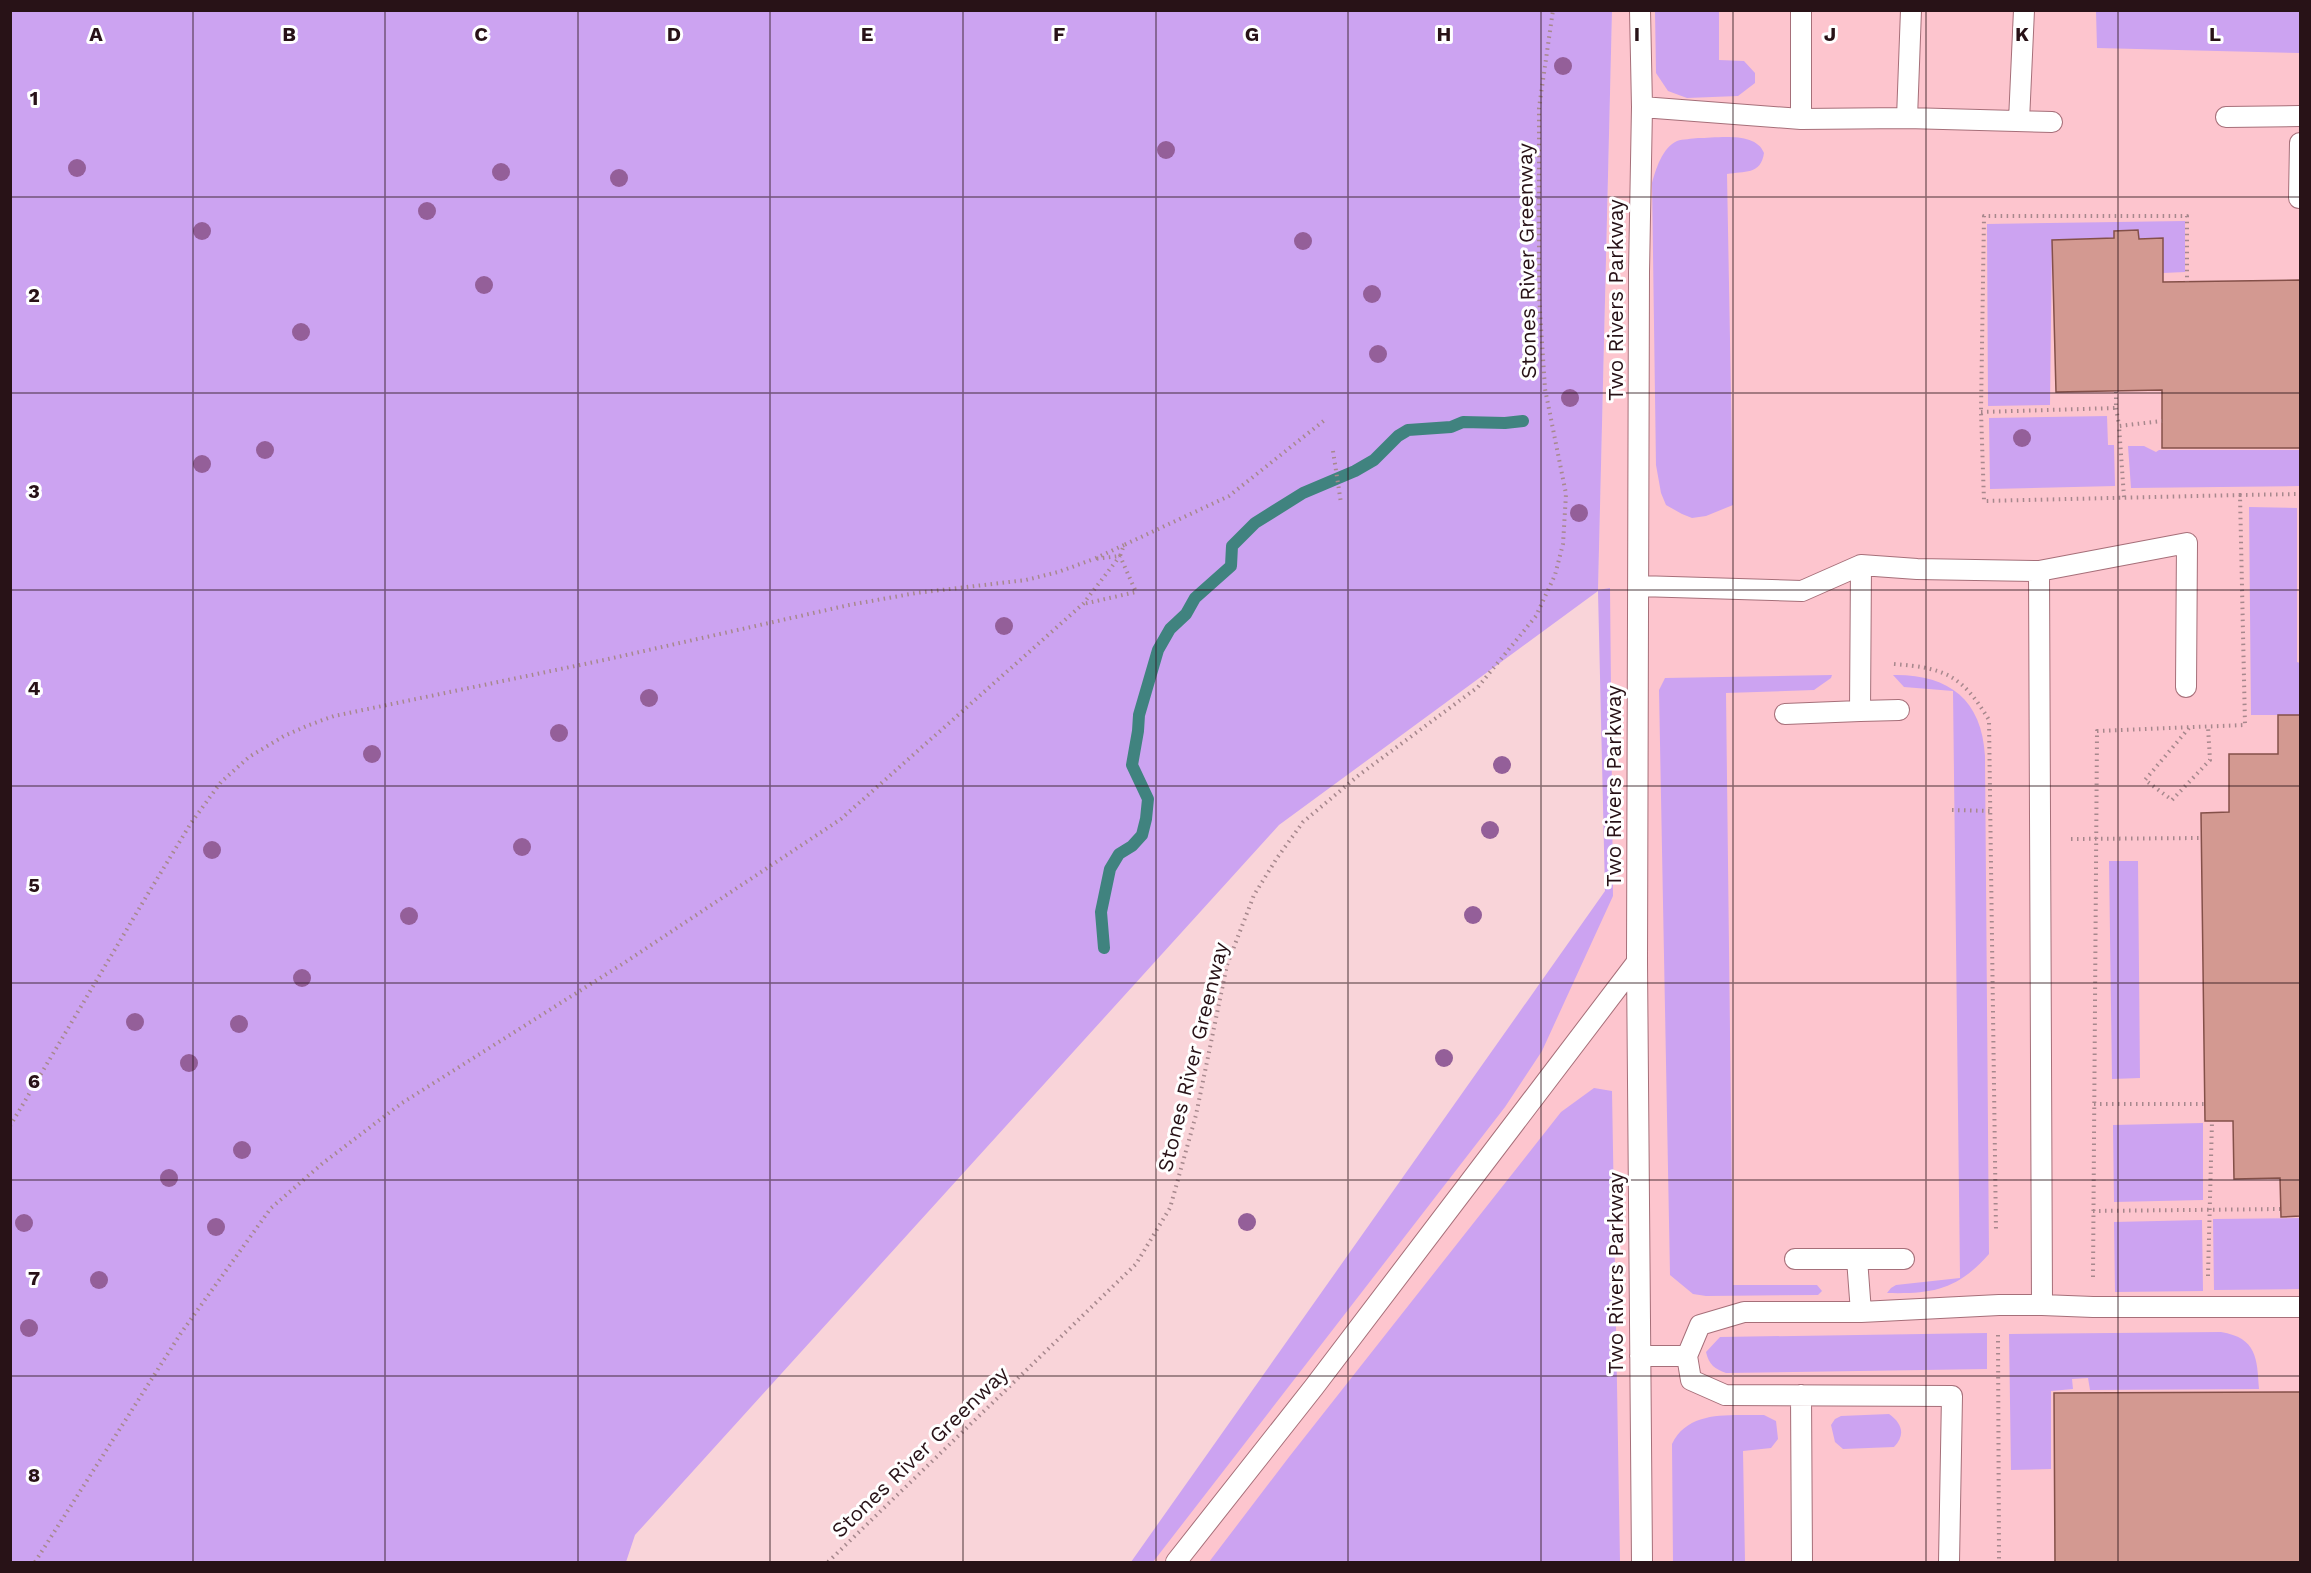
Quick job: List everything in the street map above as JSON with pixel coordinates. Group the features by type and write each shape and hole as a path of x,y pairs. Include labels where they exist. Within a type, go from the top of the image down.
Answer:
{"lane":[{"name":"Two Rivers Parkway","path":"1640,10 1642,107 1637,962 1642,1563"},
{"path":"1801,10 1801,119"},
{"path":"1907,118 1911,10"},
{"path":"2019,121 2024,10"},
{"path":"1642,107 1801,119 1907,118 2052,122"},
{"path":"2226,117 2301,116"},
{"path":"2299,198 2301,143"},
{"path":"1639,585 1802,591 1861,565 1917,569 2039,571 2187,543 2186,687"},
{"path":"1860,711 1861,565"},
{"path":"2039,571 2042,1305"},
{"path":"1785,714 1899,710"},
{"path":"1176,1563 1314,1388 1637,962"},
{"path":"1795,1259 1905,1259"},
{"path":"1857,1259 1861,1312"},
{"path":"1950,1563 1952,1396 1725,1395 1691,1380 1687,1356 1700,1325 1744,1312 1861,1312 1998,1305 2301,1307"},
{"path":"1640,1356 1687,1356"},
{"path":"1801,1395 1802,1563"}],"path":[{"name":"Stones River Greenway","path":"828,1563 1136,1264 1170,1208 1196,1115 1227,965 1254,895 1303,822 1359,775 1478,687 1536,616 1555,575 1563,544 1566,494 1545,389 1539,296 1539,108 1553,10"},
{"path":"2187,282 2187,216 1984,216 1981,412 1984,501 2301,494"},
{"path":"2116,391 2124,497"},
{"path":"1981,412 2116,408"},
{"path":"10,1126 149,892 210,795 233,769 284,736 309,724 334,716 604,660 849,605 916,593 1026,580 1058,573 1094,559 1229,496 1326,419"},
{"path":"2119,426 2162,421"},
{"path":"1333,451 1341,503"},
{"path":"2093,1307 2097,731 2245,725 2240,495"},
{"path":"35,1563 181,1333 271,1208 323,1163 402,1103 624,963 841,819 1083,604 1120,556 1124,545"},
{"path":"1094,559 1120,556"},
{"path":"1083,604 1136,592 1120,556"},
{"path":"1894,664 1923,667 1951,675 1977,700 1989,720 1996,1232"},
{"path":"2189,727 2145,780 2172,800 2210,760 2208,727"},
{"path":"1952,810 1990,811"},
{"path":"2040,839 2202,838"},
{"path":"2094,1104 2205,1104"},
{"path":"2208,1307 2208,1210 2212,1121"},
{"path":"2094,1211 2280,1209"},
{"path":"1998,1305 1999,1563"}],"shaded area":[{"path":"11,10 1612,11 1598,590 1610,588 1613,896 1542,1051 1505,1107 1153,1562 1131,1562 1605,891 1598,591 1279,825 635,1535 626,1562 11,1562"},
{"path":"1612,11 2300,11 2300,1562 1136,1562 1613,896 1598,590"},
{"path":"1655,11 1719,11 1719,60 1744,61 1755,73 1755,83 1738,96 1687,98 1668,91 1656,73"},
{"path":"2096,11 2300,11 2300,53 2097,48"},
{"path":"1685,139 1745,139 1760,146 1764,153 1755,169 1727,174 1733,505 1706,516 1692,518 1666,505 1661,493 1656,465 1652,183 1660,159 1672,144"},
{"path":"2185,221 2185,272 2163,273 2162,238 2139,239 2138,230 2115,231 2114,238 2052,240 2050,405 1988,406 1987,224"},
{"path":"2107,416 2108,445 2114,445 2115,486 1990,489 1989,418"},
{"path":"2128,446 2144,446 2156,452 2159,450 2300,450 2300,486 2131,488"},
{"path":"2249,507 2297,508 2297,662 2300,663 2300,715 2251,715"},
{"path":"1832,675 1814,690 1726,693 1733,1285 1817,1285 1822,1291 1818,1295 1706,1296 1693,1294 1670,1275 1659,690 1665,678"},
{"path":"1893,675 1930,679 1945,685 1958,694 1969,705 1977,719 1985,756 1989,1254 1977,1266 1955,1282 1931,1291 1903,1293 1887,1293 1896,1285 1960,1278 1953,691 1904,687"},
{"path":"2109,861 2138,861 2140,1078 2112,1079"},
{"path":"1594,1088 1612,1091 1620,1562 1209,1562 1561,1112"},
{"path":"2203,1123 2203,1200 2114,1202 2113,1125"},
{"path":"2300,1218 2300,1289 2214,1290 2213,1219"},
{"path":"2202,1220 2203,1291 2115,1292 2114,1222"},
{"path":"2221,1332 2242,1339 2253,1351 2259,1389 2090,1390 2088,1378 2072,1379 2073,1389 2051,1391 2051,1469 2011,1470 2009,1334"},
{"path":"1987,1333 1987,1369 1726,1373 1713,1366 1706,1352 1720,1337"},
{"path":"1889,1414 1897,1421 1901,1429 1900,1438 1894,1447 1843,1449 1835,1442 1831,1425 1835,1419 1841,1416"},
{"path":"1725,1415 1764,1415 1776,1421 1778,1439 1771,1448 1743,1451 1745,1562 1673,1562 1672,1444 1679,1433 1700,1420"}],"building":[{"path":"2138,230 2139,239 2163,238 2163,282 2300,280 2300,448 2162,448 2162,390 2056,392 2052,240 2114,238 2114,231"},
{"path":"2278,715 2300,715 2300,1216 2281,1217 2280,1178 2234,1179 2233,1121 2205,1121 2201,813 2229,812 2229,754 2278,754"},
{"path":"2300,1392 2300,1562 2055,1562 2054,1393"}],"waterway":[{"path":"1104,948 1101,912 1110,869 1119,854 1132,846 1142,835 1146,819 1148,799 1132,765 1139,715 1158,650 1170,629 1186,614 1195,598 1231,566 1232,546 1255,523 1303,493 1355,471 1374,460 1398,436 1408,430 1451,427 1463,422 1523,421"}]}
